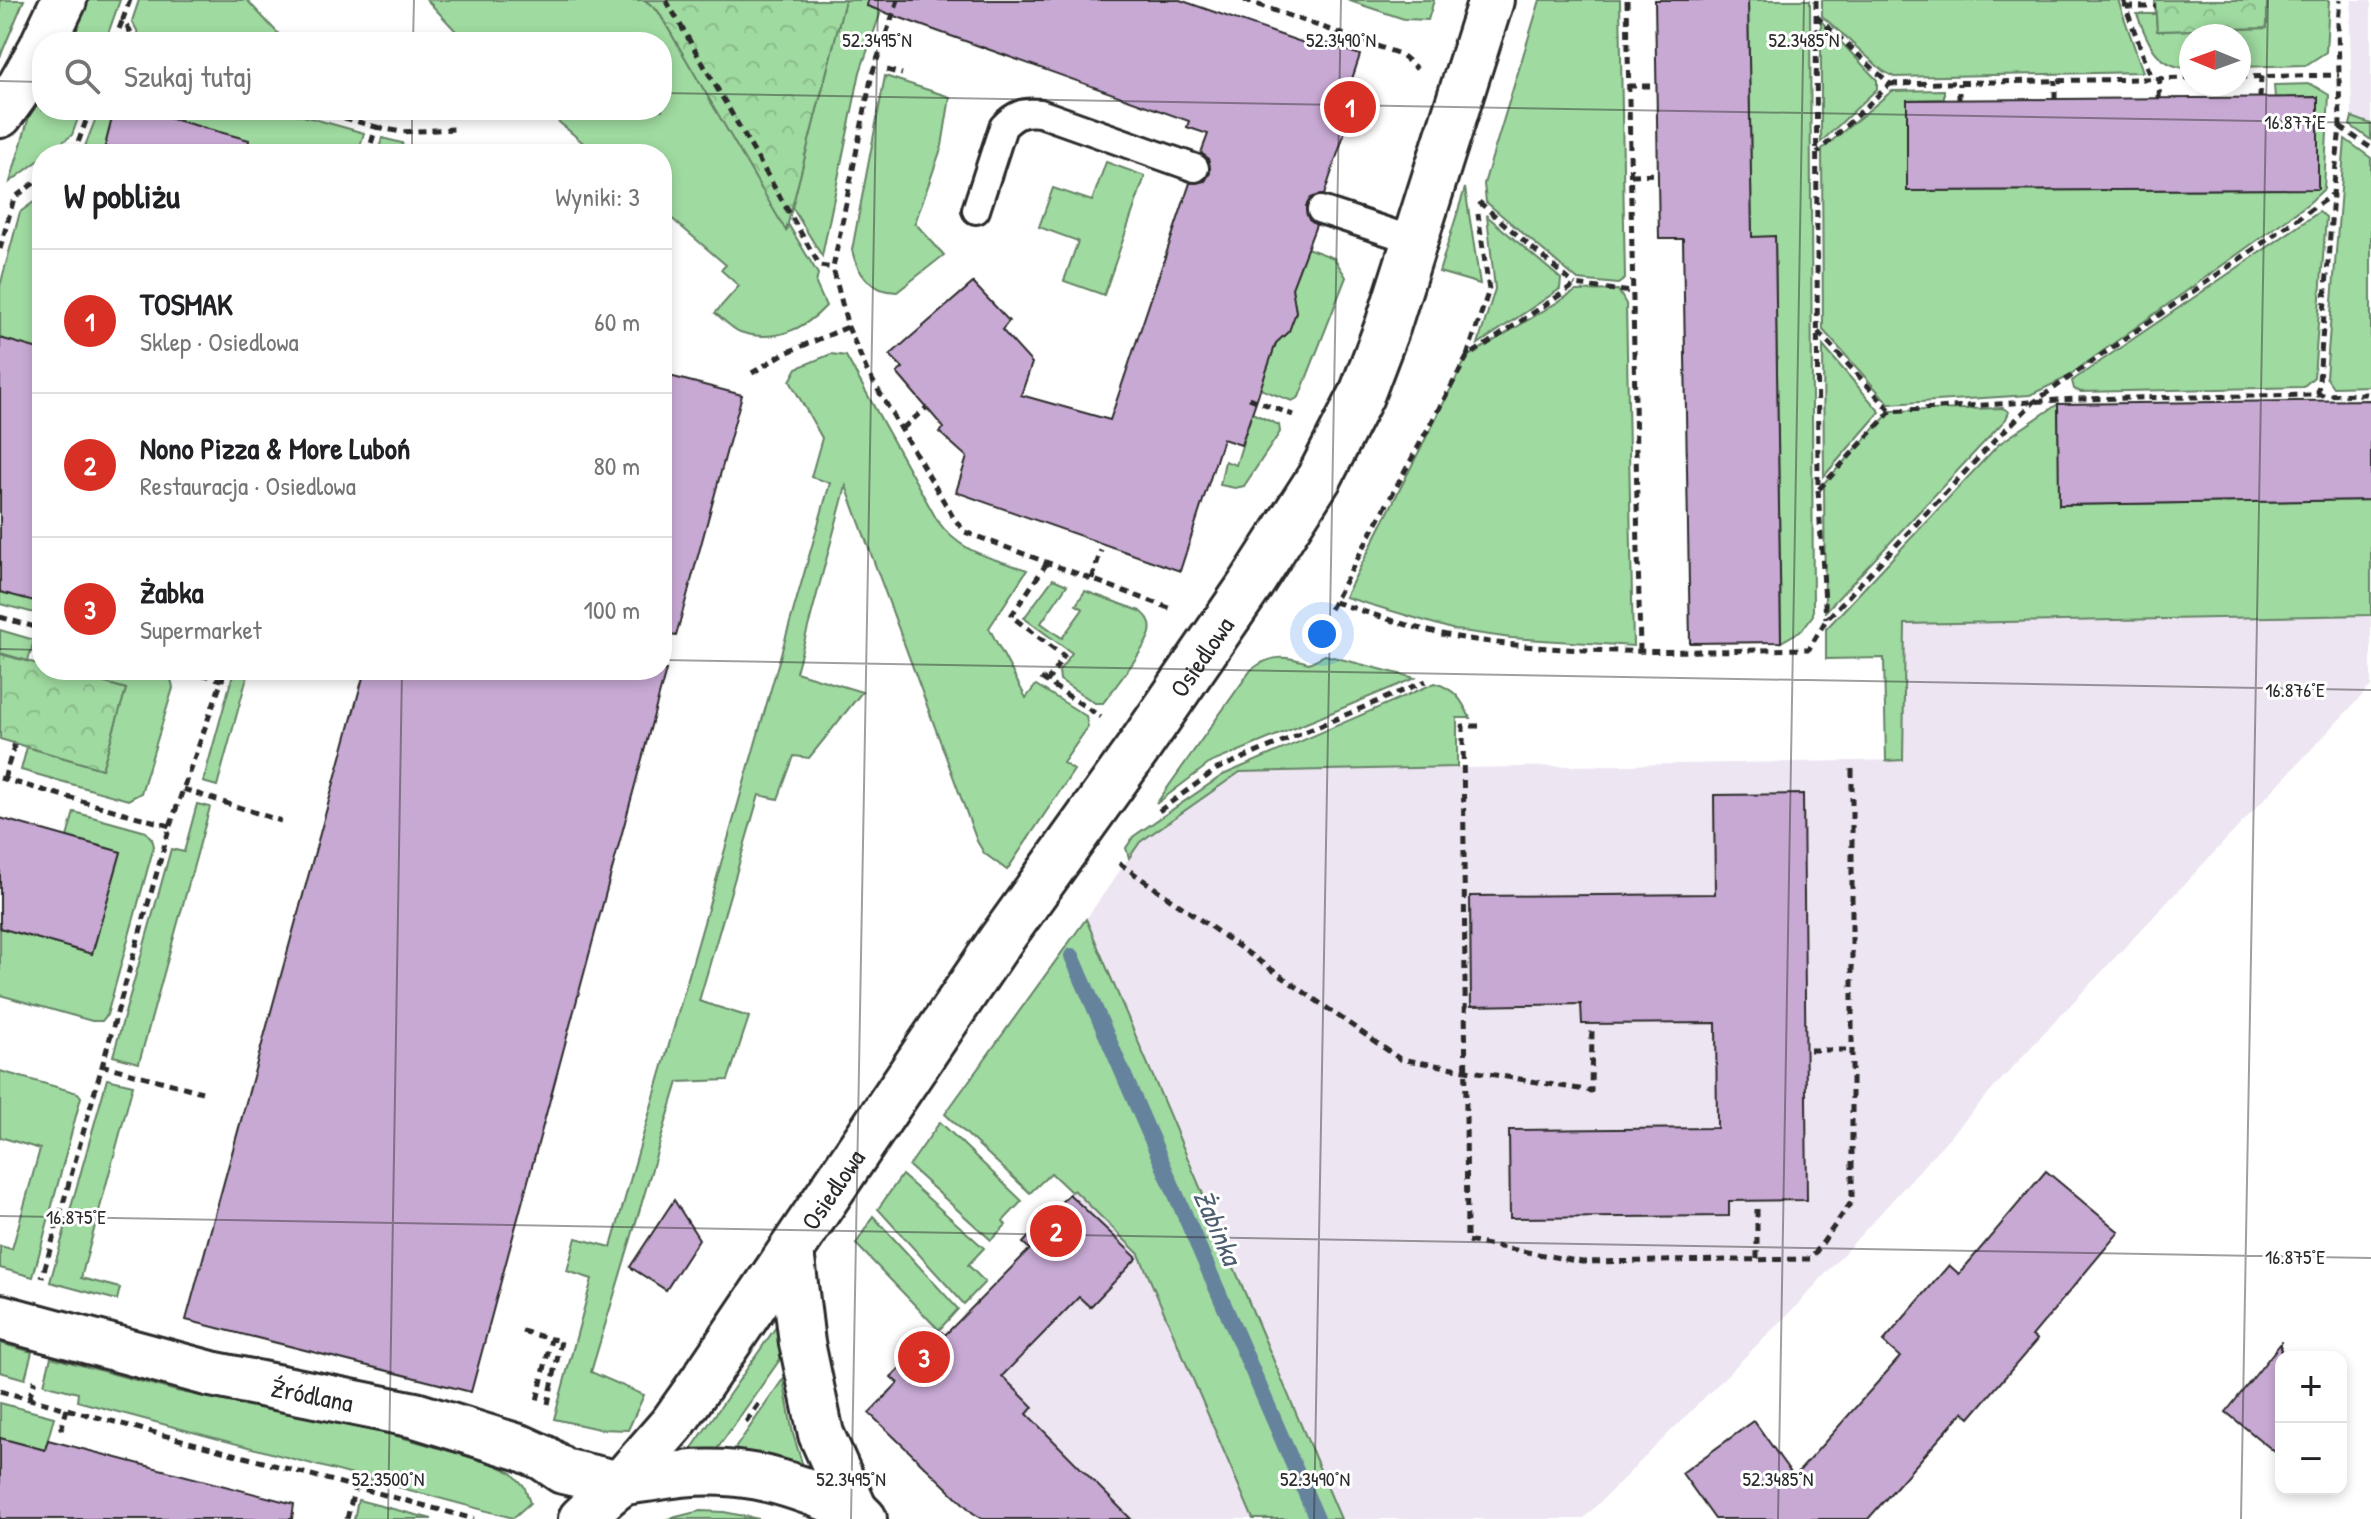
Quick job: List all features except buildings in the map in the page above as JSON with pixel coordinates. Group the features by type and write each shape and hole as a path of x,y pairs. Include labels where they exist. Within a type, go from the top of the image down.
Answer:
{"street":[{"path":"49,32 64,0"},
{"name":"Osiedlowa","path":"581,1519 620,1484 673,1423 991,954 1137,750 1290,525 1332,455 1361,396 1413,251 1491,0"},
{"path":"0,115 32,64"},
{"path":"791,1251 802,1343 821,1434 860,1514"},
{"name":"Źródlana","path":"0,1317 211,1374 415,1415 522,1448 563,1471 620,1484"},
{"path":"620,1484 679,1473 744,1473 782,1481 860,1514"}],"lane":[{"path":"976,210 1003,127 1011,118 1028,112 1040,113 1195,168"},
{"path":"1321,210 1413,251"}],"path":[{"path":"118,32 130,0"},
{"path":"666,0 820,266 833,268"},
{"path":"898,0 872,74 833,268 848,327 867,371 953,517 965,532 1181,613"},
{"path":"1244,0 1400,54 1419,73"},
{"path":"1627,0 1640,652"},
{"path":"1816,0 1818,489 1826,620"},
{"path":"2123,0 2156,78 2159,98"},
{"path":"2318,394 2340,127 2340,0"},
{"path":"2126,7 2156,7"},
{"path":"1816,16 1890,84"},
{"path":"123,19 130,32"},
{"path":"887,70 902,74"},
{"path":"2251,76 2339,75"},
{"path":"2260,98 2261,76"},
{"path":"1816,154 1890,84 2179,78"},
{"path":"2055,80 2055,99"},
{"path":"1959,83 1959,100"},
{"path":"1628,86 1656,86"},
{"path":"78,144 86,120"},
{"path":"355,120 401,132 455,129"},
{"path":"371,144 376,127"},
{"path":"2340,127 2371,148"},
{"path":"1631,175 1658,174"},
{"path":"0,249 14,198 32,184"},
{"path":"1334,602 1454,637 1508,644 1640,652 1809,649 1826,620 2034,402 2333,194"},
{"path":"1476,200 1575,285 1632,292"},
{"path":"1330,609 1467,357 1575,285"},
{"path":"752,373 783,354 848,327"},
{"path":"1817,331 1891,411"},
{"path":"1818,489 1891,411 2075,399 2371,394"},
{"path":"1249,398 1305,419"},
{"path":"902,429 926,408"},
{"path":"1092,579 1101,550"},
{"path":"1047,563 1011,616 1064,656 1047,682"},
{"path":"0,617 32,626"},
{"path":"1041,678 1108,722"},
{"path":"39,1288 170,826 222,680"},
{"path":"1149,818 1217,769 1426,681"},
{"path":"1479,726 1463,726 1467,1241 1582,1262 1811,1259 1852,1201 1852,769"},
{"path":"15,743 2,778 170,826"},
{"path":"183,789 281,821"},
{"path":"1112,857 1400,1059 1591,1091 1592,1031"},
{"path":"1810,1050 1852,1050"},
{"path":"101,1065 202,1092"},
{"path":"1757,1209 1757,1260"},
{"path":"522,1331 561,1341 546,1413"},
{"path":"538,1397 551,1339"},
{"path":"29,1398 35,1379"},
{"path":"0,1391 474,1519"},
{"path":"742,1427 766,1393"},
{"path":"61,1430 67,1409"},
{"path":"347,1519 355,1487"}],"shaded area":[{"path":"2352,0 2371,0 2371,124 2352,117"},
{"path":"2371,615 2371,686 2043,1034 1799,1303 1583,1519 1341,1519 1086,919 1140,842 1240,772 1903,760 1905,624"},
{"path":"1074,1189 1139,1254 1253,1519 983,1519 869,1413 898,1383 891,1377 939,1330 945,1335 1029,1250 1023,1243"}],"green space":[{"path":"0,0 24,0 0,57"},
{"path":"89,0 120,0 109,32 75,32"},
{"path":"139,0 247,0 277,32 138,32 132,21"},
{"path":"427,0 645,0 658,11 670,32 457,32"},
{"path":"645,0 845,0 786,231 672,32 658,11"},
{"path":"845,0 885,0 860,72 822,256 792,207"},
{"path":"1347,0 1434,0 1428,20 1404,19"},
{"path":"1540,0 1620,0 1625,279 1618,284 1578,280 1486,202 1484,184"},
{"path":"1748,0 1810,0 1813,615 1802,630 1781,642 1775,237 1752,237"},
{"path":"1822,0 2118,0 2143,72 1894,77 1883,71 1822,16"},
{"path":"2155,0 2267,0 2267,28 2251,28 2251,24 2179,24 2179,30 2157,31"},
{"path":"2267,0 2329,0 2326,52 2306,65 2251,67 2251,28 2267,28"},
{"path":"2137,14 2156,14 2157,31 2179,30 2179,67 2155,52"},
{"path":"1821,21 1877,80 1877,89 1821,142"},
{"path":"672,35 787,229 788,224 818,274 816,284 826,306 798,328 776,335 752,335 734,329 715,313 739,286 721,270 726,265 672,219 672,144 584,144 557,120 672,120"},
{"path":"885,76 950,97 942,146 915,223 944,255 897,292 880,289 867,280 852,250"},
{"path":"2311,84 2329,95 2324,189 2309,203 2064,379 2030,395 1889,404 1823,330 1822,149 1892,91 1944,90 1944,99 1907,100 1908,191 2317,189 2275,98 2274,85"},
{"path":"32,111 32,120 77,120 72,135 60,144 32,144 32,166 10,182"},
{"path":"2352,117 2371,124 2371,140 2350,125"},
{"path":"95,120 318,120 364,133 361,144 86,144"},
{"path":"382,138 402,144 380,144"},
{"path":"2345,139 2371,158 2371,386 2333,387 2326,377"},
{"path":"1106,162 1145,176 1104,295 1064,281 1078,241 1039,227 1053,188 1092,201"},
{"path":"1465,188 1480,284 1439,272"},
{"path":"32,203 32,612 0,604 0,286 20,212"},
{"path":"2319,212 2326,217 2314,377 2303,387 2081,392 2074,389 2072,381 2076,378"},
{"path":"1487,216 1561,279 1560,289 1478,344 1495,289"},
{"path":"1307,248 1334,258 1346,277 1299,397 1292,401 1260,389 1276,343 1289,331 1296,312 1292,288"},
{"path":"1618,290 1626,304 1633,646 1511,638 1455,630 1345,597 1467,357 1576,291"},
{"path":"1823,346 1880,412 1824,476"},
{"path":"831,354 846,356 946,531 977,553 1027,570 989,628 1026,698 1036,685 1086,716 1088,727 1063,763 1074,770 1007,870 984,853 977,841 846,486 796,672 862,692 809,758 794,756 778,799 759,795 699,1001 749,1017 728,1080 678,1082 591,1372 644,1395 628,1430 599,1429 554,1419 592,1279 567,1271 576,1238 611,1247 830,483 811,477 822,438 790,381 797,368"},
{"path":"2058,404 2060,505 2371,500 2371,615 1905,624 1903,760 1886,761 1884,658 1826,659 1826,629 1999,444"},
{"path":"2003,408 2009,412 2006,419 1825,612 1824,483 1891,411"},
{"path":"1252,413 1279,425 1280,432 1244,486 1220,485 1225,461 1236,465"},
{"path":"1053,579 1067,585 1041,623 1062,638 1083,609 1076,605 1085,591 1140,611 1149,620 1147,640 1103,703 1095,703 1060,680 1059,671 1072,653 1024,618"},
{"path":"0,630 32,639 28,661 0,653"},
{"path":"0,654 32,662 32,680 94,680 126,689 102,769 0,739"},
{"path":"1325,655 1415,678 1210,763 1156,804 1251,670 1272,659 1286,658 1309,663"},
{"path":"94,680 171,680 173,688 141,793 128,800 21,770 27,747 102,769 126,689"},
{"path":"231,680 246,680 217,786 203,782"},
{"path":"1435,683 1457,696 1470,718 1457,718 1457,767 1240,772 1140,842 1129,858 1126,848 1134,836 1223,775"},
{"path":"197,804 210,807 139,1063 113,1056 171,849 184,852"},
{"path":"74,812 146,832 154,846 107,1015 102,1021 92,1021 0,995 0,928 92,953 121,852 67,837"},
{"path":"1086,919 1341,1519 1253,1519 1139,1254 1074,1190 1071,1192 1051,1173 1030,1193 945,1114"},
{"path":"0,1071 78,1093 81,1097 33,1277 0,1268 0,1246 12,1249 40,1149 0,1137"},
{"path":"107,1079 133,1085 81,1278 120,1288 117,1300 50,1282"},
{"path":"940,1122 1022,1201 1003,1221 1006,1225 991,1240 909,1166"},
{"path":"902,1175 984,1248 968,1265 985,1282 964,1304 878,1209"},
{"path":"873,1216 958,1309 939,1330 856,1244"},
{"path":"778,1324 781,1358 717,1449 690,1451"},
{"path":"0,1343 32,1352 25,1379 0,1372"},
{"path":"51,1357 176,1391 386,1433 492,1463 512,1473 524,1486 530,1503 513,1518 77,1401 78,1393 44,1384"},
{"path":"783,1379 793,1434 803,1466 734,1450"},
{"path":"0,1403 54,1417 45,1450 0,1438"},
{"path":"358,1500 432,1519 354,1519"},
{"path":"700,1511 724,1512 759,1519 668,1519"}],"waterway":[{"name":"Żabinka","path":"1072,956 1317,1519"}],"place":[{"name":"TOSMAK","path":"1350,107"},
{"name":"Nono Pizza & More Luboń","path":"1056,1231"},
{"name":"Żabka","path":"924,1357"}]}
